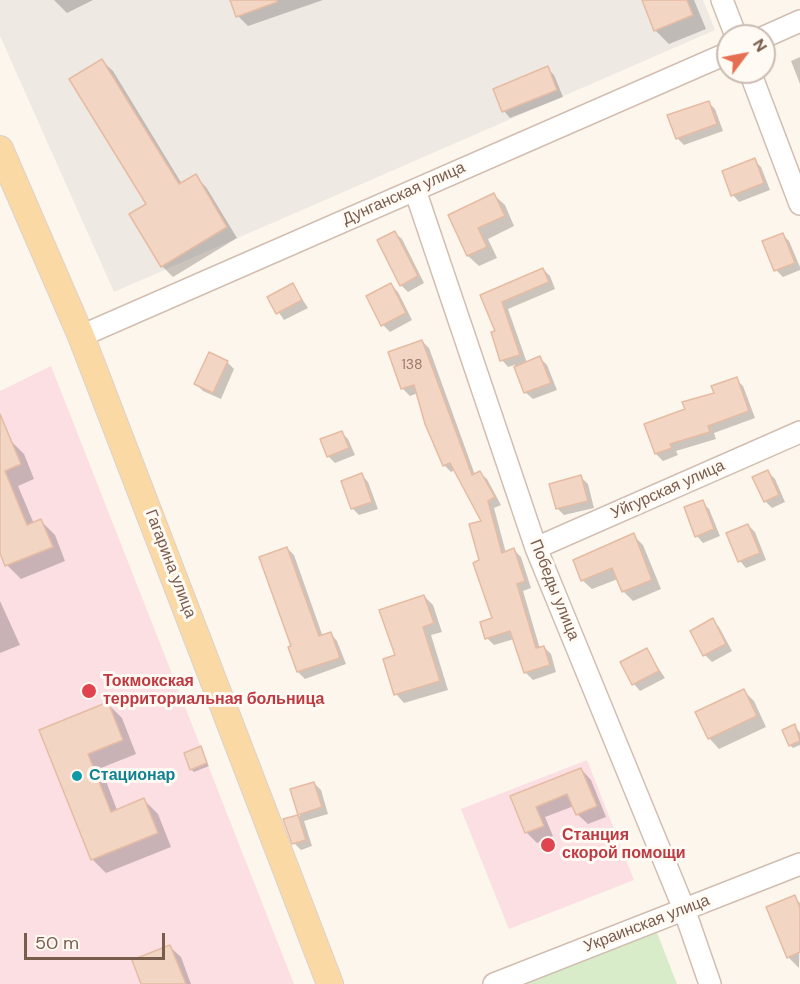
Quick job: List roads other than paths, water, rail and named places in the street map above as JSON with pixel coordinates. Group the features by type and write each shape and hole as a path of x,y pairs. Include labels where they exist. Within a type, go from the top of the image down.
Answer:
{"main road":[{"name":"Гагарина улица","path":"0,149 81,336 330,984"}],"street":[{"path":"722,0 731,24"},
{"path":"776,32 800,21"},
{"name":"Дунганская улица","path":"81,336 716,58"},
{"path":"755,84 800,204"},
{"name":"Победы улица","path":"415,190 536,548 684,909 710,984"},
{"name":"Уйгурская улица","path":"536,548 800,432"},
{"name":"Украинская улица","path":"494,984 800,864"}],"place":[{"name":"Токмокская территориальная больница","path":"89,691"},
{"name":"Cтационар","path":"77,776"},
{"name":"Станция скорой помощи","path":"548,845"}]}
